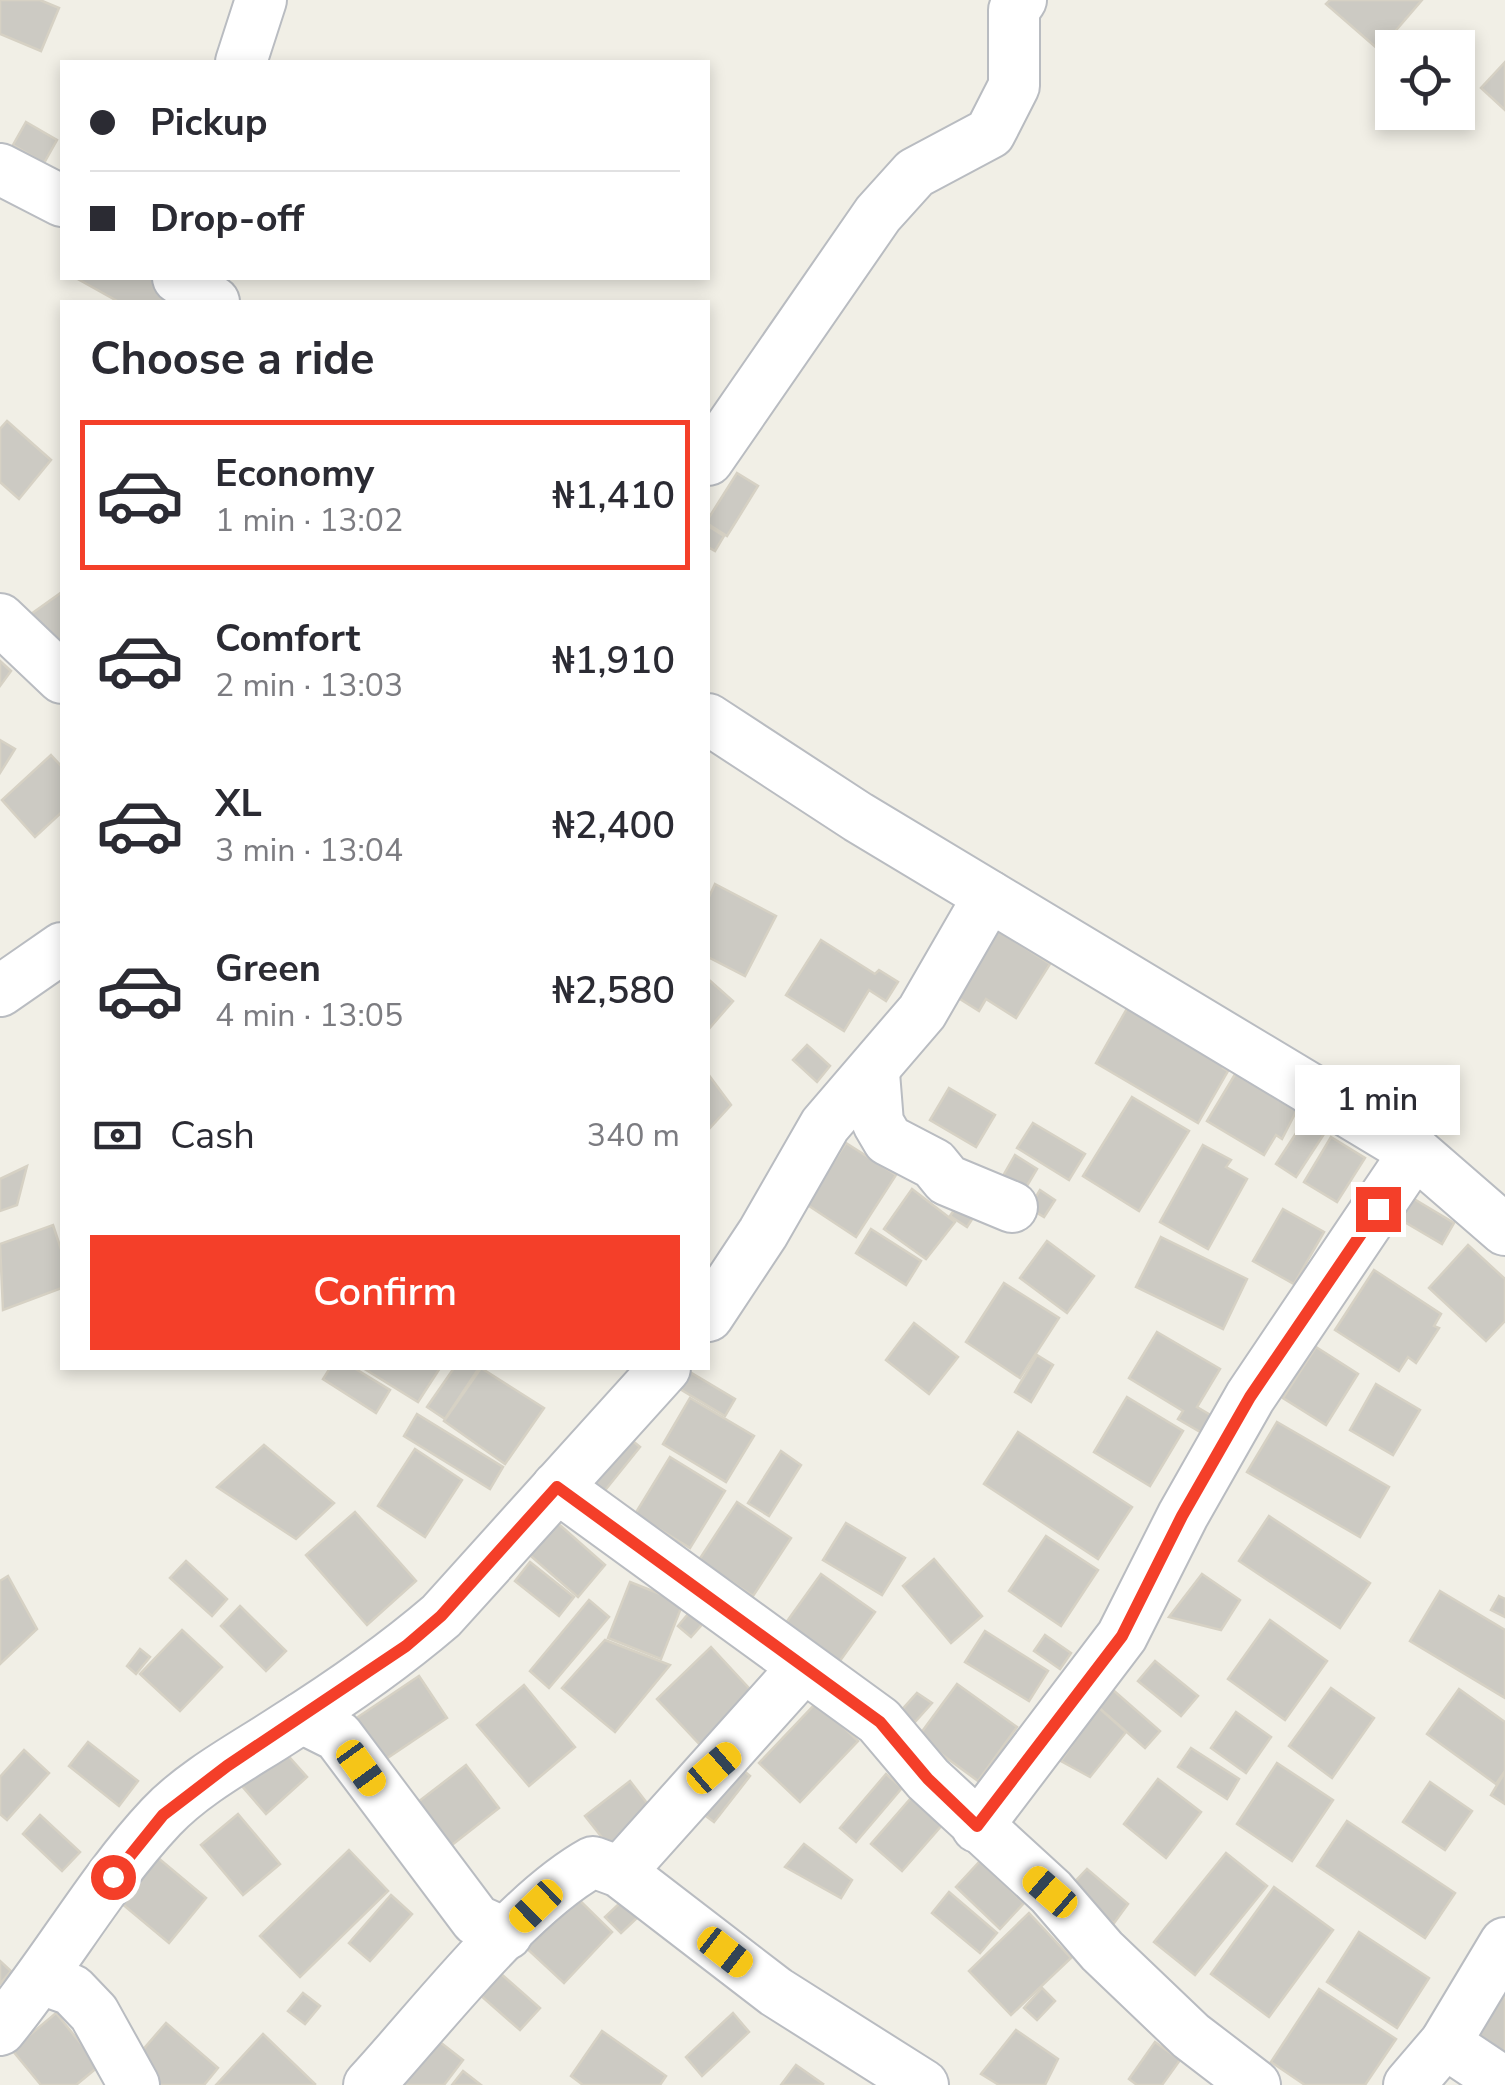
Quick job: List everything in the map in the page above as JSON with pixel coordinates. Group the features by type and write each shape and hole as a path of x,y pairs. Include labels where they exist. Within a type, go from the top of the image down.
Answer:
{"street":[{"path":"242,60 262,0"},
{"path":"710,457 878,214 915,173 990,133 1014,86 1014,10 1021,0"},
{"path":"5,180 60,199"},
{"path":"181,280 211,300"},
{"path":"0,619 60,676"},
{"path":"710,720 989,896 1414,1152 1505,1230"},
{"path":"710,1313 763,1233 825,1124 846,1096 874,1073 922,1012 989,896"},
{"path":"0,991 60,949"},
{"path":"874,1073 878,1123 888,1140 934,1164 947,1180 1012,1206"},
{"path":"977,1826 1122,1636 1182,1516 1250,1397 1414,1152"},
{"path":"0,2030 42,1979 63,1939 163,1815 441,1616 663,1370"},
{"path":"557,1487 802,1669 880,1722 928,1779 1050,1892 1102,1951 1191,2036 1255,2085"},
{"path":"620,1872 802,1669"},
{"path":"302,1718 338,1736 476,1920 508,1934"},
{"path":"369,2085 564,1878 593,1862 620,1872 776,1992 923,2085"},
{"path":"1409,2085 1445,2043 1505,1943"},
{"path":"42,1979 72,1990 94,2013 134,2085"},
{"path":"1445,2043 1505,2082"}],"building":[{"path":"0,0 40,0 59,8 41,51 0,34"},
{"path":"1330,0 1422,0 1396,30 1375,30 1375,47 1326,4"},
{"path":"1505,62 1505,110 1481,88"},
{"path":"26,122 57,140 44,163 13,145"},
{"path":"80,280 156,280 172,289 164,300 115,300"},
{"path":"7,421 51,460 19,499 0,482 0,429"},
{"path":"737,473 758,486 727,536 710,525 710,516"},
{"path":"710,527 724,536 715,551 710,548"},
{"path":"60,593 60,667 24,619"},
{"path":"0,661 11,671 0,686"},
{"path":"0,740 15,749 0,773"},
{"path":"51,755 60,765 60,814 35,837 2,800"},
{"path":"715,884 776,916 745,976 710,958 710,895"},
{"path":"991,926 1050,964 1016,1018 986,999 979,1011 949,992"},
{"path":"821,940 875,974 879,970 898,982 886,1001 869,990 844,1031 786,995"},
{"path":"710,981 733,1001 710,1028"},
{"path":"1133,998 1231,1055 1223,1068 1228,1071 1198,1123 1096,1063"},
{"path":"807,1045 830,1066 817,1082 793,1060"},
{"path":"1240,1066 1301,1102 1282,1139 1276,1135 1264,1155 1207,1121"},
{"path":"710,1077 731,1105 710,1128"},
{"path":"949,1088 995,1115 976,1147 930,1120"},
{"path":"1132,1097 1189,1131 1139,1211 1083,1176"},
{"path":"1315,1118 1326,1125 1324,1134 1296,1177 1276,1164 1304,1121 1310,1125"},
{"path":"1033,1123 1085,1154 1069,1180 1017,1148"},
{"path":"1331,1137 1365,1158 1337,1202 1304,1182"},
{"path":"846,1143 896,1175 856,1237 806,1204"},
{"path":"1203,1145 1231,1160 1226,1167 1247,1179 1208,1249 1160,1222"},
{"path":"1015,1155 1037,1169 1018,1201 996,1188"},
{"path":"27,1166 17,1205 0,1211 0,1179"},
{"path":"912,1189 955,1222 926,1259 884,1229"},
{"path":"1040,1190 1055,1200 1044,1217 1029,1208"},
{"path":"1399,1190 1454,1223 1442,1244 1386,1211"},
{"path":"962,1199 978,1210 967,1227 950,1216"},
{"path":"1283,1209 1324,1232 1294,1284 1253,1261"},
{"path":"53,1225 60,1246 60,1289 3,1310 0,1244"},
{"path":"871,1229 921,1261 906,1285 856,1253"},
{"path":"1161,1237 1247,1279 1223,1329 1136,1287"},
{"path":"1047,1241 1094,1276 1067,1313 1020,1278"},
{"path":"1468,1245 1505,1279 1505,1321 1486,1341 1429,1288"},
{"path":"1374,1270 1441,1314 1434,1326 1439,1328 1416,1363 1408,1357 1399,1371 1335,1330"},
{"path":"1004,1283 1059,1318 1020,1378 966,1342"},
{"path":"914,1323 958,1357 929,1394 886,1360"},
{"path":"1157,1332 1220,1369 1197,1407 1212,1416 1202,1433 1178,1419 1183,1411 1129,1378"},
{"path":"1316,1347 1358,1374 1326,1425 1283,1398"},
{"path":"1037,1355 1053,1365 1031,1402 1015,1392"},
{"path":"329,1370 357,1370 390,1390 376,1413 323,1379"},
{"path":"366,1370 439,1370 418,1402"},
{"path":"453,1370 478,1370 445,1419 427,1407"},
{"path":"480,1370 544,1408 505,1464 444,1421"},
{"path":"690,1372 735,1399 725,1416 680,1389"},
{"path":"1376,1384 1420,1410 1393,1455 1350,1430"},
{"path":"1127,1397 1183,1431 1150,1486 1094,1452"},
{"path":"690,1398 754,1436 726,1482 663,1444"},
{"path":"417,1414 503,1467 490,1489 404,1436"},
{"path":"1277,1422 1389,1487 1360,1537 1247,1472"},
{"path":"1018,1432 1132,1507 1098,1559 984,1484"},
{"path":"623,1433 640,1447 598,1499 581,1485"},
{"path":"264,1445 334,1503 296,1539 217,1487"},
{"path":"415,1449 462,1480 425,1537 378,1506"},
{"path":"781,1451 801,1465 769,1516 748,1503"},
{"path":"670,1457 725,1491 690,1548 635,1514"},
{"path":"737,1502 791,1538 753,1596 699,1560"},
{"path":"355,1512 416,1581 367,1625 306,1555"},
{"path":"1269,1516 1370,1583 1340,1628 1239,1561"},
{"path":"553,1519 605,1565 578,1597 525,1551"},
{"path":"846,1523 905,1558 882,1595 823,1560"},
{"path":"1046,1536 1098,1570 1061,1626 1009,1591"},
{"path":"934,1559 982,1616 951,1643 903,1586"},
{"path":"186,1561 227,1599 212,1616 170,1578"},
{"path":"530,1562 574,1597 559,1616 515,1581"},
{"path":"821,1574 875,1612 837,1665 783,1627"},
{"path":"1202,1574 1240,1600 1221,1630 1169,1617"},
{"path":"8,1576 37,1629 0,1664 0,1581"},
{"path":"630,1582 683,1603 661,1659 608,1638"},
{"path":"1440,1591 1505,1630 1505,1698 1410,1641"},
{"path":"1499,1596 1505,1599 1505,1617 1491,1610"},
{"path":"589,1600 609,1617 549,1688 530,1671"},
{"path":"240,1606 286,1651 266,1671 221,1626"},
{"path":"693,1608 707,1619 691,1637 678,1626"},
{"path":"1270,1620 1327,1661 1285,1720 1228,1679"},
{"path":"182,1630 222,1667 180,1711 140,1674"},
{"path":"985,1631 1048,1671 1029,1701 965,1662"},
{"path":"1045,1635 1071,1653 1060,1669 1034,1651"},
{"path":"605,1640 670,1665 615,1732 562,1688"},
{"path":"711,1647 758,1698 704,1749 657,1699"},
{"path":"140,1649 150,1657 136,1674 127,1666"},
{"path":"1155,1661 1198,1696 1181,1716 1138,1681"},
{"path":"419,1676 447,1718 383,1761 355,1719"},
{"path":"957,1684 1017,1727 978,1781 918,1737"},
{"path":"524,1685 575,1747 529,1786 477,1725"},
{"path":"1331,1688 1374,1718 1332,1778 1289,1746"},
{"path":"1459,1689 1505,1722 1505,1771 1496,1784 1427,1734"},
{"path":"1113,1690 1160,1731 1145,1748 1098,1707"},
{"path":"917,1693 932,1703 915,1722 899,1713"},
{"path":"817,1702 858,1741 800,1802 759,1763"},
{"path":"1098,1707 1126,1732 1090,1777 1061,1761"},
{"path":"1236,1712 1271,1737 1246,1773 1211,1748"},
{"path":"88,1742 138,1781 119,1806 69,1766"},
{"path":"1191,1748 1239,1779 1227,1799 1178,1767"},
{"path":"24,1750 49,1773 7,1820 0,1814 0,1777"},
{"path":"283,1750 307,1777 266,1814 242,1786"},
{"path":"732,1761 750,1776 714,1822 695,1808"},
{"path":"1277,1763 1333,1800 1292,1861 1237,1824"},
{"path":"466,1765 499,1808 443,1852 409,1809"},
{"path":"1505,1772 1505,1804 1491,1795"},
{"path":"886,1774 902,1788 856,1842 840,1828"},
{"path":"1158,1779 1201,1812 1166,1858 1124,1824"},
{"path":"630,1781 653,1811 608,1845 585,1816"},
{"path":"1430,1782 1472,1811 1445,1850 1403,1822"},
{"path":"911,1798 942,1825 902,1871 871,1844"},
{"path":"238,1814 280,1864 243,1895 201,1845"},
{"path":"40,1815 80,1852 62,1871 23,1834"},
{"path":"1347,1821 1455,1893 1425,1938 1317,1866"},
{"path":"804,1844 852,1880 841,1898 785,1867"},
{"path":"145,1847 206,1898 169,1943 108,1892"},
{"path":"349,1850 388,1891 300,1977 260,1936"},
{"path":"1226,1853 1267,1886 1195,1975 1154,1942"},
{"path":"980,1861 1024,1903 1000,1929 956,1887"},
{"path":"1087,1869 1128,1904 1114,1923 1064,1893"},
{"path":"1274,1887 1333,1930 1269,2017 1211,1974"},
{"path":"571,1892 612,1932 564,1983 522,1944"},
{"path":"949,1892 997,1933 980,1953 932,1913"},
{"path":"391,1895 412,1914 370,1961 349,1943"},
{"path":"622,1901 637,1918 621,1933 605,1917"},
{"path":"1029,1913 1071,1958 1011,2015 969,1971"},
{"path":"1359,1932 1429,1978 1397,2028 1327,1982"},
{"path":"0,1961 11,1971 0,1984"},
{"path":"500,1973 540,2008 520,2030 480,1995"},
{"path":"1505,1981 1505,2056 1470,2032"},
{"path":"1042,1988 1055,2001 1037,2020 1024,2008"},
{"path":"1319,1989 1396,2039 1365,2085 1305,2085 1271,2062"},
{"path":"303,1993 320,2006 305,2024 288,2011"},
{"path":"56,2013 99,2066 76,2085 41,2085 12,2050"},
{"path":"733,2013 749,2032 702,2076 686,2057"},
{"path":"166,2023 218,2068 204,2085 148,2085 128,2067"},
{"path":"1016,2030 1058,2059 1045,2085 999,2085 981,2074"},
{"path":"602,2031 666,2076 660,2085 583,2085 571,2076"},
{"path":"263,2034 315,2084 216,2085"},
{"path":"436,2039 463,2060 444,2085 402,2085"},
{"path":"1155,2042 1180,2060 1162,2085 1137,2085 1129,2079"},
{"path":"796,2065 823,2084 781,2085"},
{"path":"463,2071 481,2085 452,2085"}],"route":[{"path":"113,1877 163,1815 227,1766 406,1646 441,1616 557,1487 802,1669 880,1722 928,1779 977,1826 1122,1636 1182,1516 1250,1397 1378,1209"}]}
